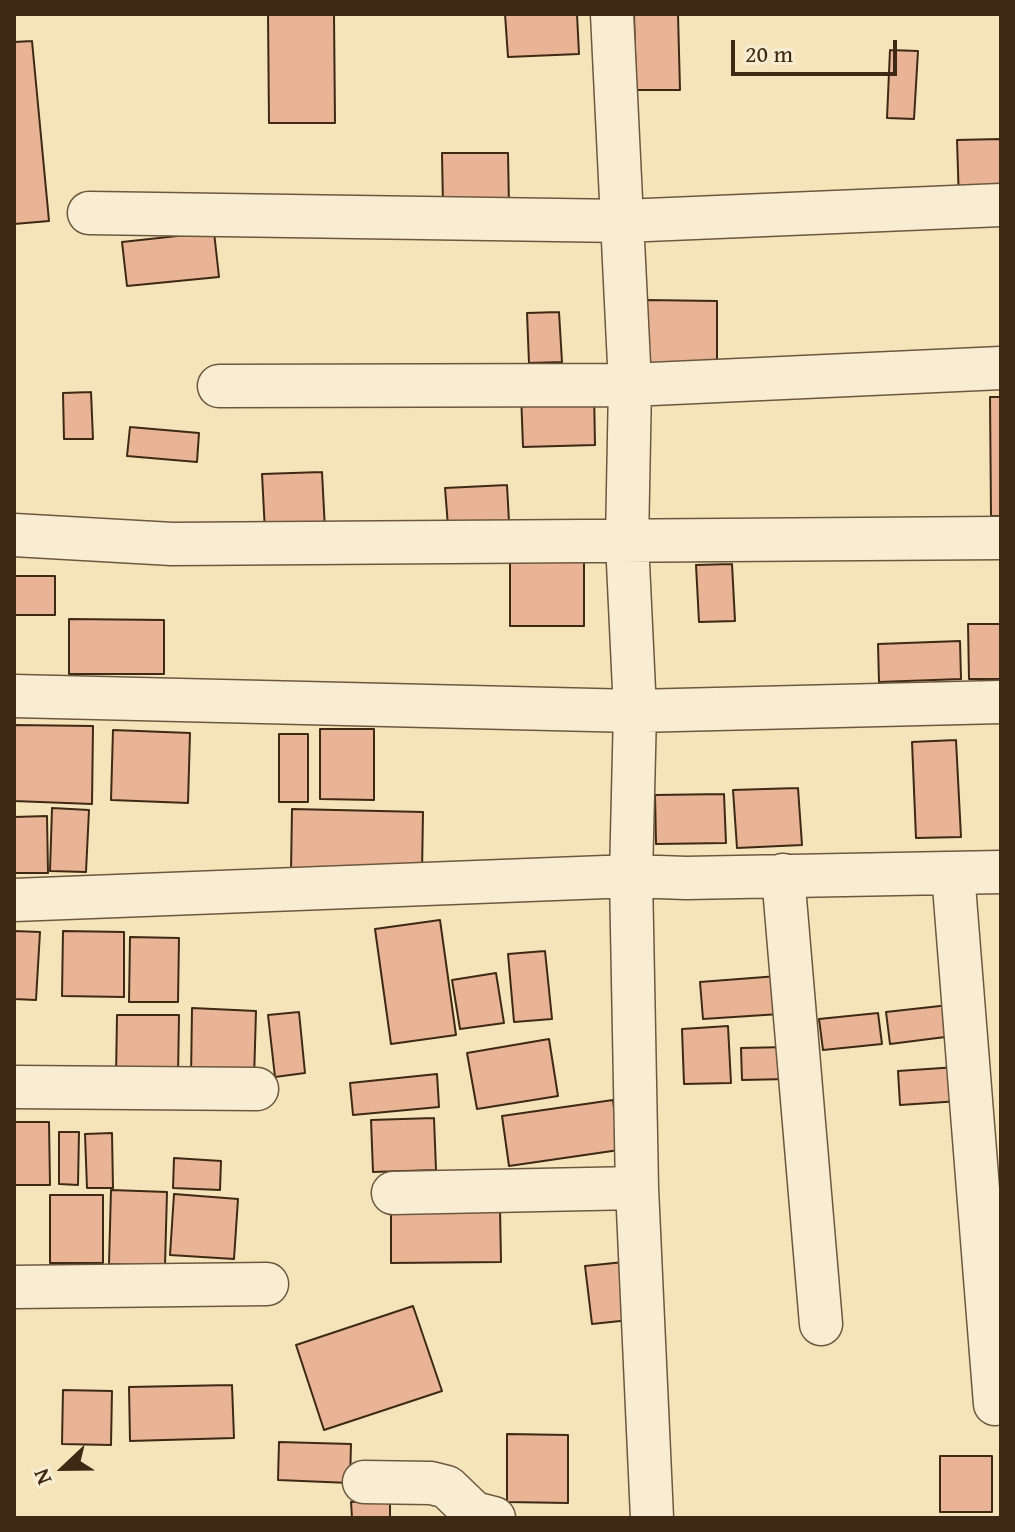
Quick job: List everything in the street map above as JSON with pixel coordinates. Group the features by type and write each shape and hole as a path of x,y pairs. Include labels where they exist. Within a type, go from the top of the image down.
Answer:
{"street":[{"path":"612,14 630,385 627,542 635,711 631,876 637,1188 652,1518"},
{"path":"89,213 623,221 1001,205"},
{"path":"219,386 630,385 1001,368"},
{"path":"14,535 172,544 1001,538"},
{"path":"14,696 635,711 1001,702"},
{"path":"14,900 631,876 1001,872"},
{"path":"953,873 995,1404"},
{"path":"783,875 821,1324"},
{"path":"14,1087 257,1089"},
{"path":"393,1193 637,1188"},
{"path":"14,1287 267,1284"},
{"path":"364,1482 431,1483 447,1487 474,1513 494,1518"}],"building":[{"path":"268,14 334,14 335,123 269,123"},
{"path":"505,14 577,14 579,54 508,57"},
{"path":"634,14 678,14 680,90 636,90"},
{"path":"32,41 49,221 14,224 14,42"},
{"path":"890,50 918,51 914,119 887,118"},
{"path":"1001,139 1001,200 959,202 957,140"},
{"path":"442,153 508,153 509,207 443,207"},
{"path":"214,232 219,277 127,286 122,242"},
{"path":"646,300 717,301 717,367 645,367"},
{"path":"559,312 562,362 529,363 527,313"},
{"path":"594,391 595,445 523,447 521,393"},
{"path":"91,392 93,439 64,439 63,393"},
{"path":"990,397 1001,397 1001,516 991,516"},
{"path":"130,427 199,433 197,462 127,456"},
{"path":"322,472 325,530 265,532 262,474"},
{"path":"507,485 509,522 448,526 445,488"},
{"path":"510,560 584,560 584,626 510,626"},
{"path":"732,564 735,621 699,622 696,565"},
{"path":"14,576 55,576 55,615 14,615"},
{"path":"69,619 164,620 164,674 69,674"},
{"path":"968,624 1001,624 1001,679 969,679"},
{"path":"960,641 961,679 879,682 878,644"},
{"path":"14,725 93,726 92,804 14,801"},
{"path":"320,729 374,729 374,800 320,799"},
{"path":"113,730 190,733 188,803 111,800"},
{"path":"279,734 308,734 308,802 279,802"},
{"path":"956,740 961,837 916,838 912,742"},
{"path":"798,788 802,845 737,848 733,790"},
{"path":"724,794 726,843 656,844 655,795"},
{"path":"52,808 89,810 86,872 50,871"},
{"path":"292,809 423,812 422,874 291,872"},
{"path":"47,816 48,873 14,873 14,817"},
{"path":"440,920 456,1035 391,1044 375,929"},
{"path":"14,931 40,932 36,1000 14,999"},
{"path":"63,931 124,932 124,997 62,996"},
{"path":"130,937 179,938 178,1002 129,1002"},
{"path":"545,951 552,1019 514,1022 508,954"},
{"path":"496,973 504,1023 460,1029 452,980"},
{"path":"778,976 780,1014 703,1019 700,982"},
{"path":"958,1004 961,1035 890,1044 886,1012"},
{"path":"192,1008 256,1011 254,1080 191,1078"},
{"path":"299,1012 305,1073 275,1077 268,1015"},
{"path":"878,1013 882,1044 823,1050 819,1019"},
{"path":"117,1015 179,1015 178,1077 116,1077"},
{"path":"728,1026 731,1083 684,1084 682,1029"},
{"path":"549,1039 558,1096 477,1109 467,1053"},
{"path":"787,1047 788,1079 742,1080 741,1048"},
{"path":"957,1067 960,1101 900,1105 898,1071"},
{"path":"437,1074 439,1107 353,1115 350,1083"},
{"path":"613,1100 619,1150 509,1166 502,1116"},
{"path":"434,1118 436,1170 373,1172 371,1120"},
{"path":"14,1122 49,1122 50,1185 14,1185"},
{"path":"59,1132 79,1132 78,1185 59,1184"},
{"path":"112,1133 113,1188 87,1188 85,1134"},
{"path":"174,1158 221,1161 220,1190 173,1188"},
{"path":"111,1190 167,1192 165,1266 109,1264"},
{"path":"174,1194 238,1199 234,1259 170,1255"},
{"path":"50,1195 103,1195 103,1263 50,1263"},
{"path":"391,1207 500,1207 501,1262 391,1263"},
{"path":"624,1262 630,1320 592,1324 585,1266"},
{"path":"413,1306 442,1391 324,1430 296,1345"},
{"path":"232,1385 234,1438 130,1441 129,1387"},
{"path":"63,1390 112,1391 111,1445 62,1444"},
{"path":"507,1434 568,1435 568,1503 507,1502"},
{"path":"279,1442 351,1444 350,1483 278,1480"},
{"path":"940,1456 992,1456 992,1512 940,1512"},
{"path":"390,1501 390,1518 352,1518 351,1502"}]}
